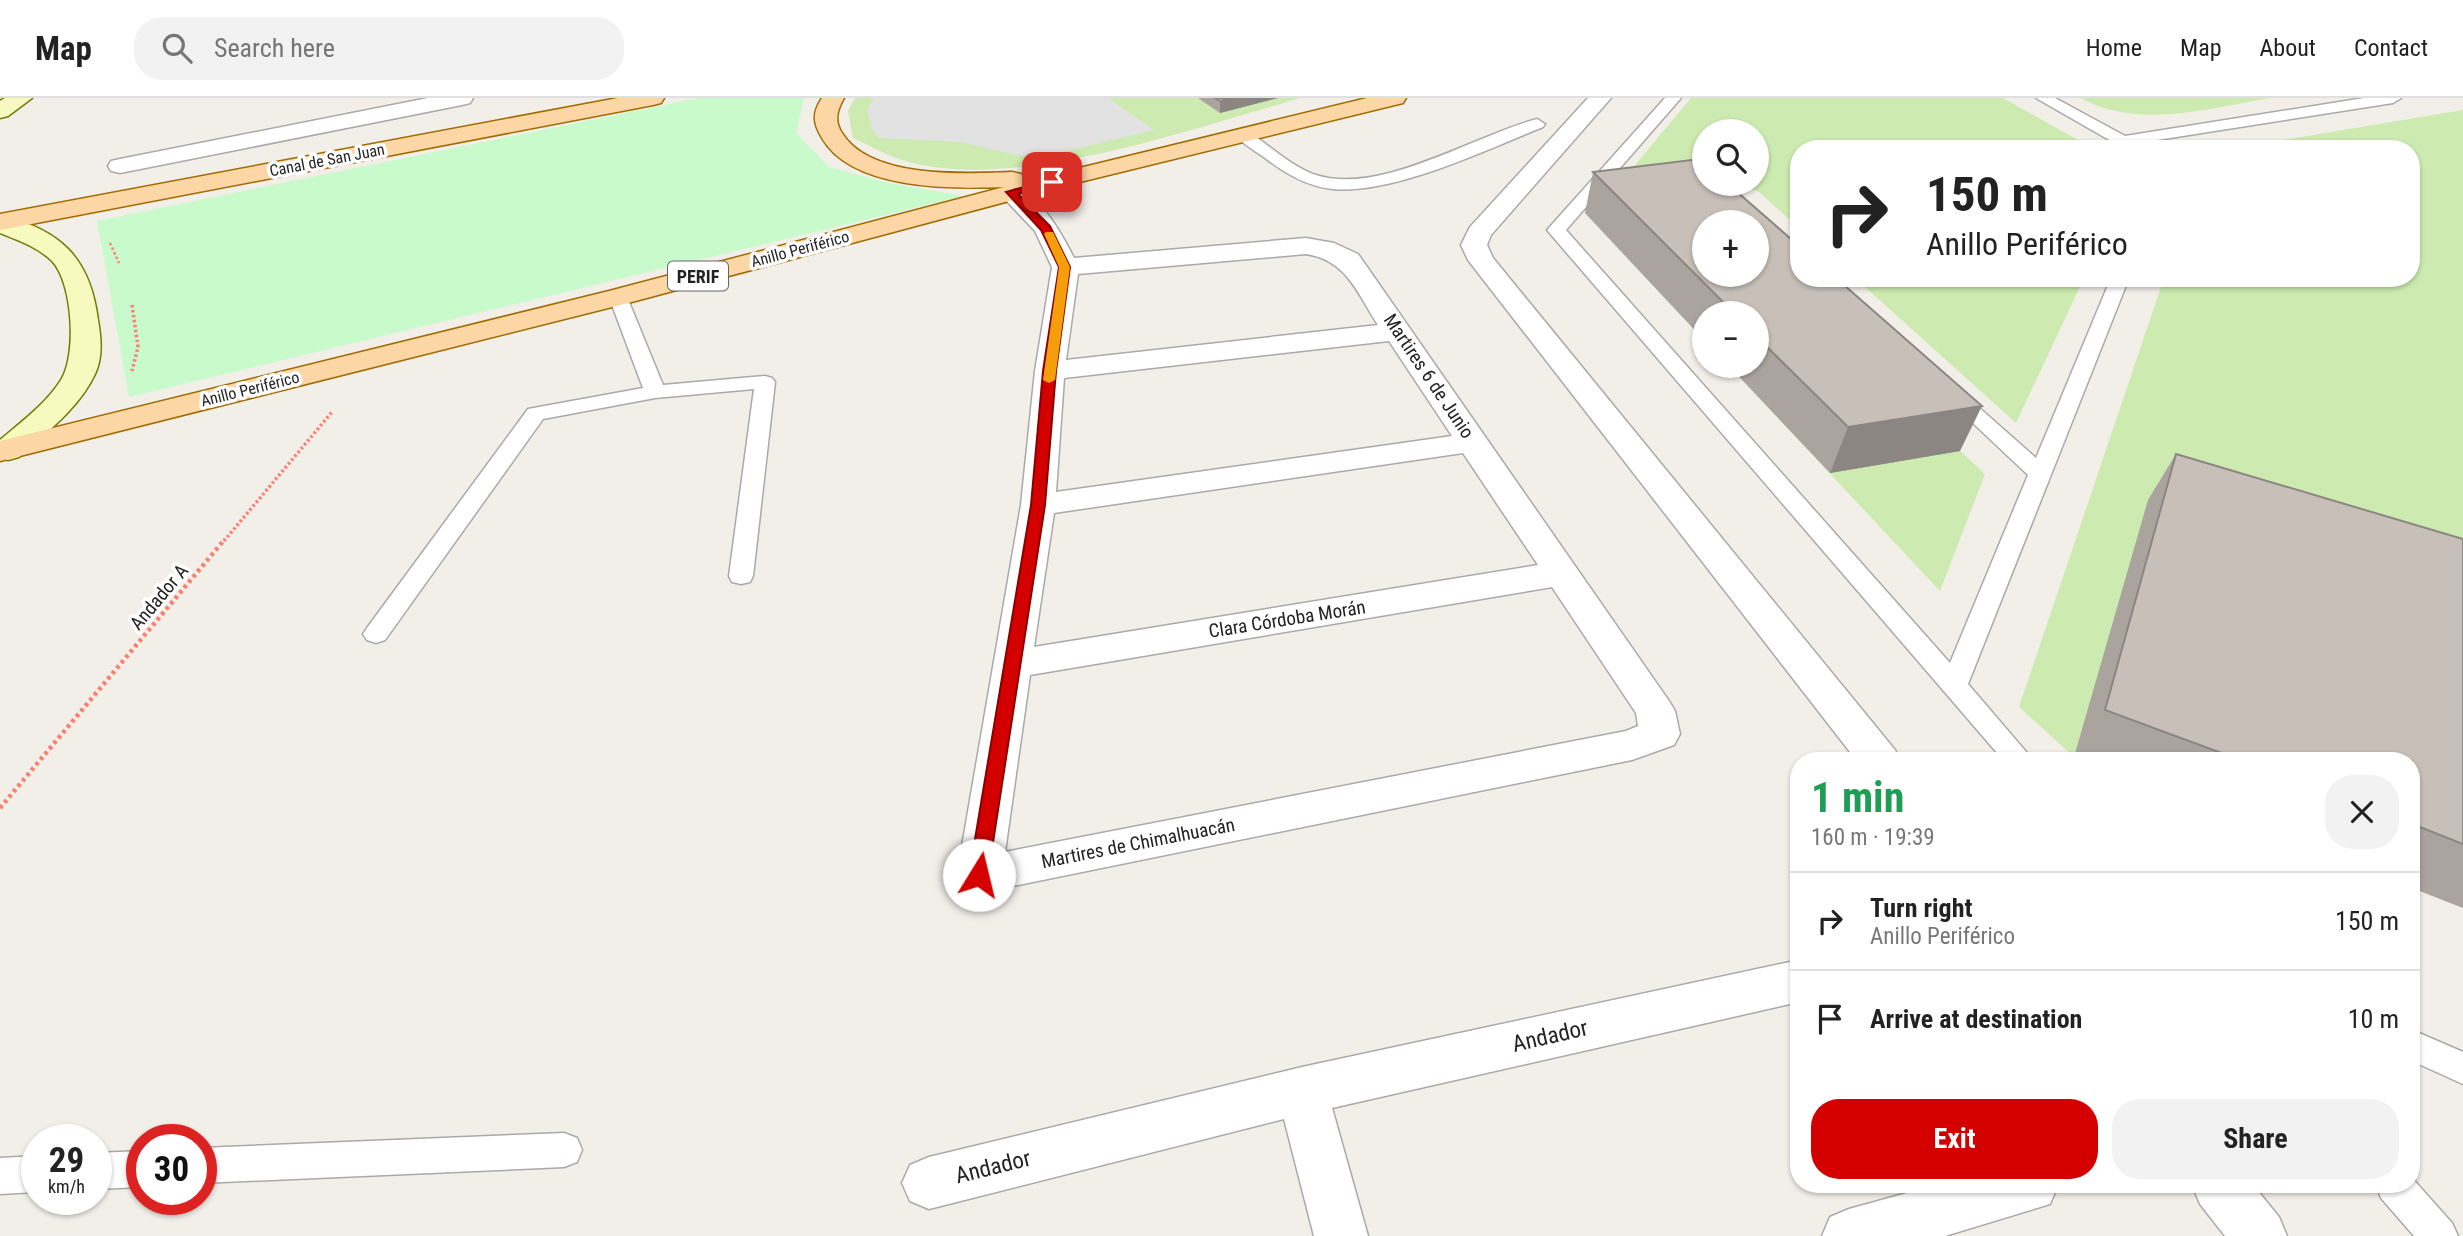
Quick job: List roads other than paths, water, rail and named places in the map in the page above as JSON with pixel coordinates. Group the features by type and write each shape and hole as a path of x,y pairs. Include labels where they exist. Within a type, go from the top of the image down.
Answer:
{"main road":[{"name":"Canal de San Juan","path":"0,223 653,98"},
{"path":"833,98 826,107 825,123 832,142 861,163 915,176 990,180 1073,176"},
{"name":"Anillo Periférico","path":"4,451 618,297 1073,176 1395,98"}],"street":[{"path":"0,111 21,98"},
{"path":"120,166 462,98"},
{"path":"1600,98 1479,233 1474,245 1481,260 1873,752"},
{"path":"1012,192 1046,228 1065,267"},
{"path":"0,223 37,240 65,258 75,276 87,343 82,372 55,407 4,451"},
{"name":"Martires 6 de Junio","path":"1065,267 1306,246 1325,249 1349,260 1655,710 1660,734"},
{"name":"Martires de Chimalhuacán","path":"1065,267 1050,371 1038,505 979,875 1632,745 1660,734"},
{"path":"1050,371 1398,331"},
{"path":"1038,505 1474,442"},
{"name":"Clara Córdoba Morán","path":"1013,664 1562,573"},
{"name":"Andador","path":"929,1183 1302,1091 1790,983"},
{"path":"1302,1091 1341,1236"},
{"path":"1849,1236 2002,1193"},
{"path":"2225,1193 2260,1236"}],"lane":[{"path":"1673,98 1556,230 2012,752"},
{"path":"2044,98 2120,140"},
{"path":"2128,140 2393,98"},
{"path":"1243,135 1312,180 1344,184 1384,180 1537,124"},
{"path":"1591,191 1616,188"},
{"path":"1954,685 2116,287"},
{"path":"618,297 655,392"},
{"path":"1937,381 2040,474"},
{"path":"376,634 536,414 655,392 765,382 741,576"},
{"path":"2420,1049 2463,1068"},
{"path":"217,1165 564,1150"},
{"path":"0,1175 21,1174"},
{"path":"2401,1193 2439,1236"}]}
